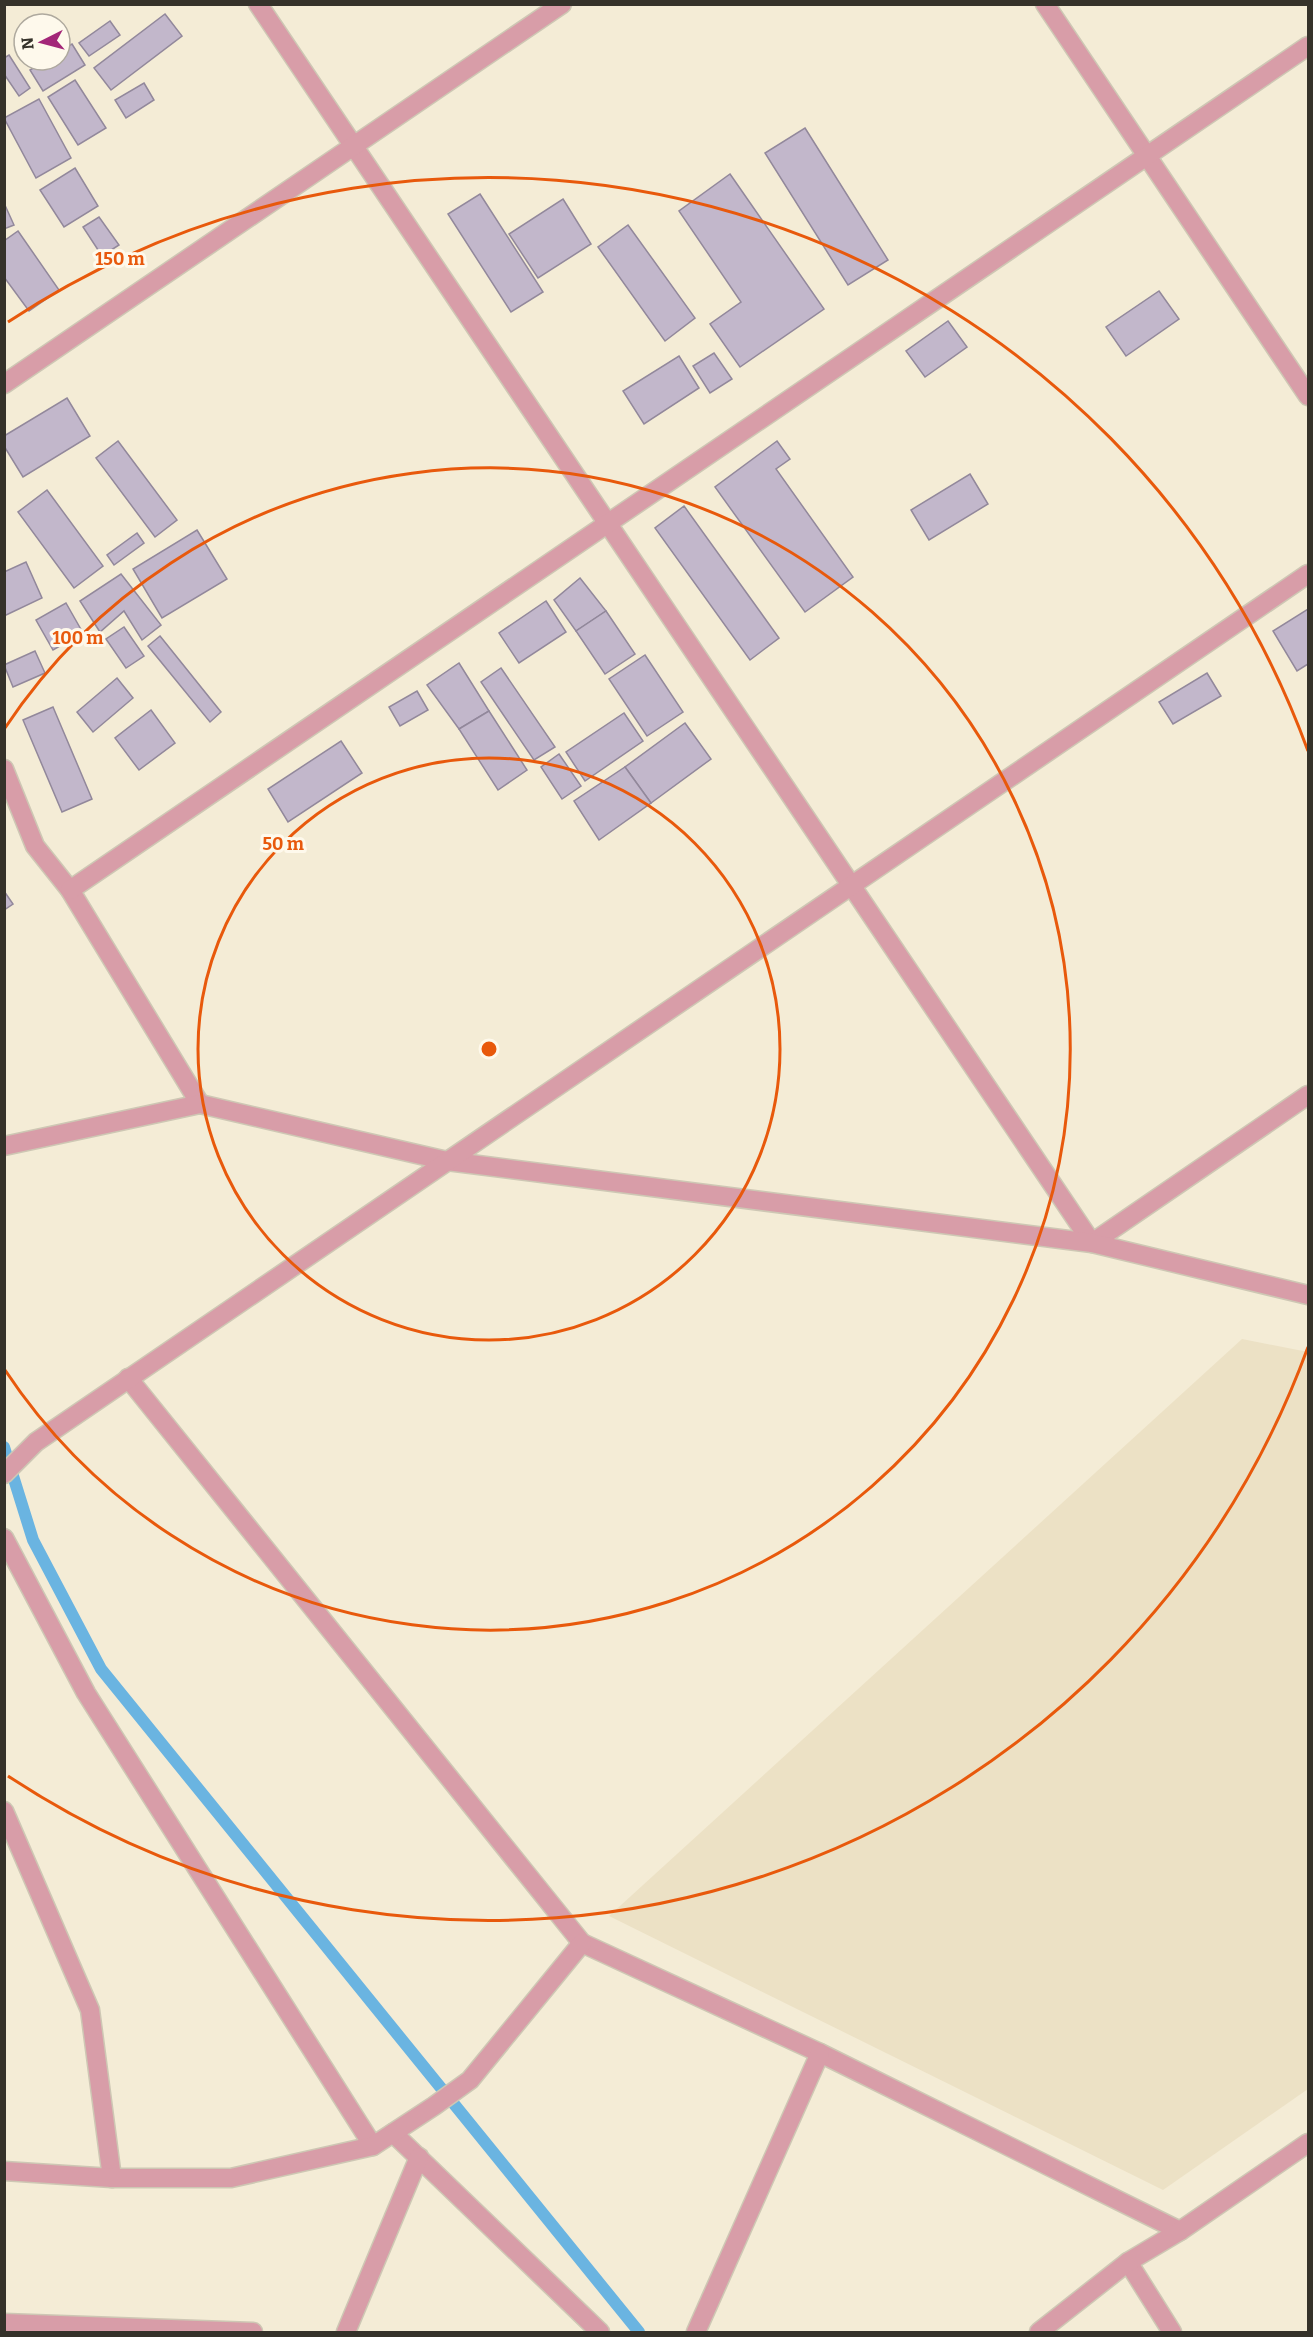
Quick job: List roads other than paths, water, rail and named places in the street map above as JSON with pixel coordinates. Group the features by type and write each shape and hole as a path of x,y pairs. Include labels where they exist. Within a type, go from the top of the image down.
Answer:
{"street":[{"path":"258,4 1092,1243"},
{"path":"4,384 562,4"},
{"path":"1045,4 1308,396"},
{"path":"70,890 1308,46"},
{"path":"4,1474 36,1442 128,1378 1308,574"},
{"path":"4,769 35,846 70,890 200,1104"},
{"path":"1092,1243 1308,1095"},
{"path":"4,1146 200,1104 447,1161 1092,1243 1308,1295"},
{"path":"128,1378 582,1943 820,2053 1180,2231"},
{"path":"4,1538 86,1693 373,2146"},
{"path":"4,1811 90,2010 111,2178"},
{"path":"4,2171 111,2178 231,2178 373,2146 470,2080 582,1943"},
{"path":"696,2332 820,2053"},
{"path":"393,2133 600,2332"},
{"path":"1039,2332 1128,2262 1180,2231 1308,2144"},
{"path":"346,2332 418,2157"},
{"path":"1128,2262 1172,2332"},
{"path":"4,2323 253,2332"}],"waterway":[{"path":"4,1447 33,1540 101,1669 639,2332"}]}
